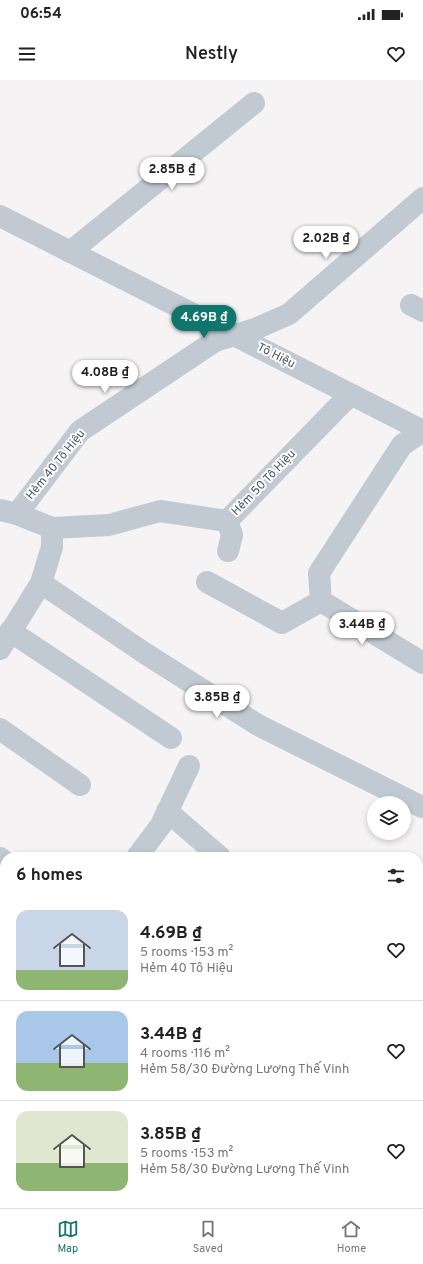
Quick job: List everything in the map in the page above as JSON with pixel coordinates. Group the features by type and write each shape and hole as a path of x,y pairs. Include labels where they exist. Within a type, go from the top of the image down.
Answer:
{"street":[{"path":"70,252 254,103"},
{"name":"Hẻm 40 Tô Hiệu","path":"9,512 80,432 215,341 255,329 289,314 423,198"},
{"name":"Tô Hiệu","path":"0,216 423,431"},
{"name":"Hẻm 50 Tô Hiệu","path":"9,512 52,528 109,525 160,511 227,521 351,395"},
{"path":"321,601 319,573 402,445 423,431"},
{"path":"227,521 232,535 228,551"},
{"path":"52,528 52,546 41,583 5,640 171,738"},
{"path":"206,582 282,624 321,601"},
{"path":"41,583 146,654 258,725 422,807"},
{"path":"321,601 422,662"},
{"path":"0,729 80,785"},
{"path":"141,852 161,825 189,766"},
{"path":"167,811 214,852"}]}
